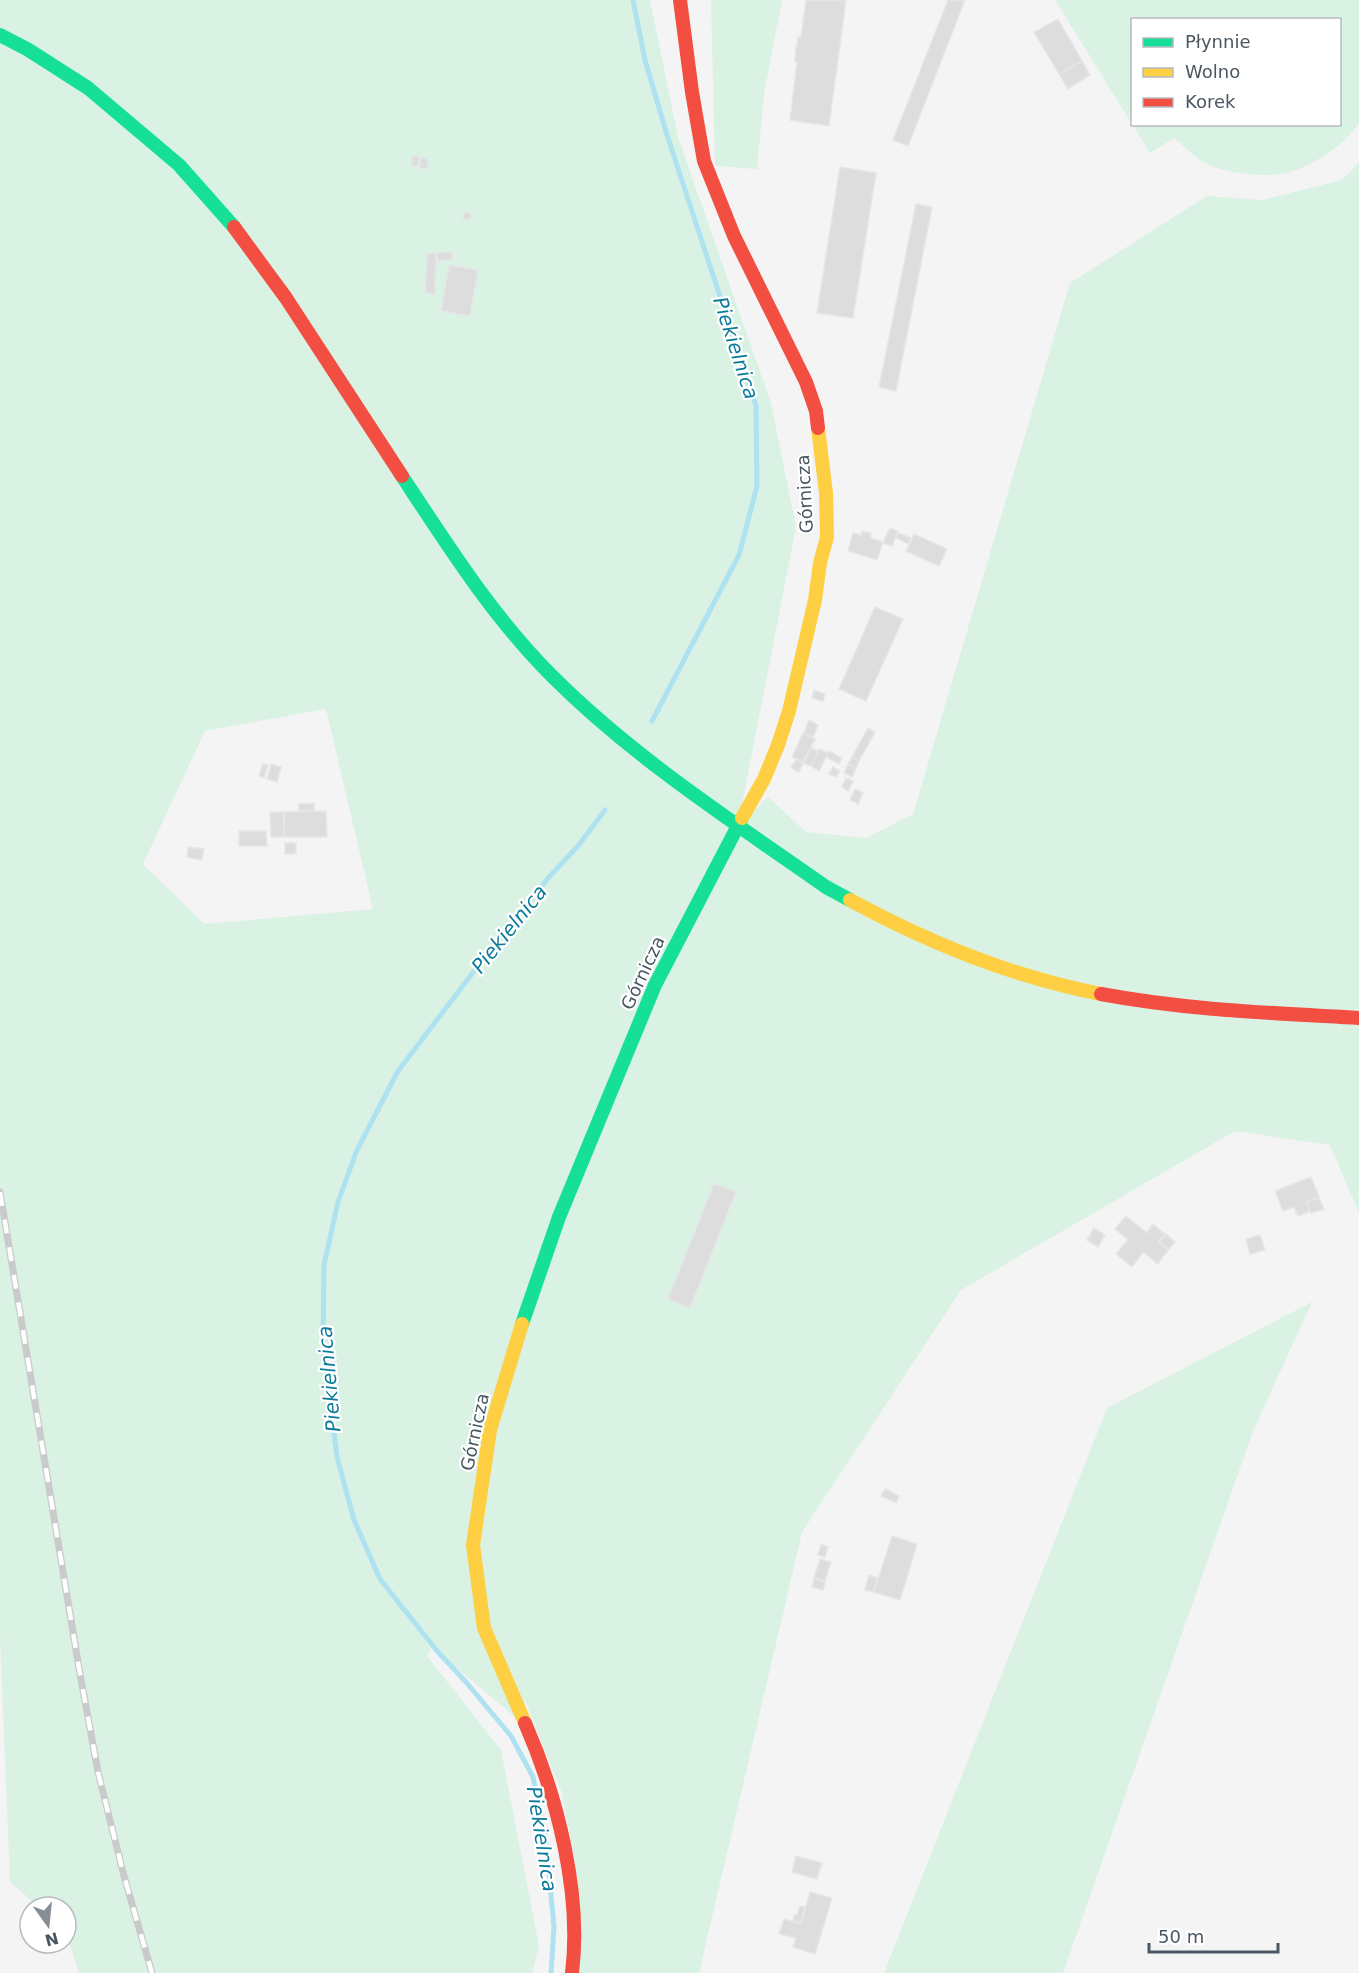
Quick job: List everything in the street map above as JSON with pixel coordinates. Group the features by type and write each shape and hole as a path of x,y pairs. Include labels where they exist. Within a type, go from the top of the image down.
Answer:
{"street":[{"name":"Górnicza","path":"572,1973 575,1950 571,1878 550,1790 527,1726 484,1628 473,1545 490,1430 515,1345 559,1217 655,985 737,826 764,779 778,746 789,711 827,537 826,493 816,411 806,381 734,236 704,161 680,0"},
{"path":"0,35 27,49 88,88 179,165 240,235 286,298 452,552 499,617 551,675 590,712 681,786 826,887 894,924 944,946 1026,976 1138,1001 1209,1009 1359,1018"}],"green space":[{"path":"0,0 650,0 678,137 771,403 796,527 738,825 768,797 806,832 866,838 913,814 1070,283 1207,196 1262,200 1342,180 1359,163 1359,1213 1330,1145 1235,1131 961,1290 802,1532 699,1973 570,1973 578,1878 562,1793 524,1698 527,1727 437,1651 392,1594 431,1649 427,1656 501,1750 539,1946 532,1973 79,1973 73,1955 78,1955 78,1895 25,1895 10,1882 0,1637","holes":["326,709 373,909 204,924 143,864 205,731"]},
{"path":"711,0 782,0 764,94 757,169 715,166"},
{"path":"1055,0 1359,0 1359,123 1346,139 1329,152 1293,171 1273,175 1249,174 1216,168 1207,164 1174,138 1150,153 1133,126 1341,126 1341,18 1131,18 1131,122"},
{"path":"1312,1302 1253,1431 1063,1973 884,1973 1107,1408"}],"building":[{"path":"806,0 846,0 829,126 790,120 797,62 795,62 796,47 798,37 801,37"},
{"path":"948,0 965,0 908,146 893,140"},
{"path":"1058,19 1082,61 1059,74 1034,32"},
{"path":"1082,61 1090,75 1068,89 1059,74"},
{"path":"412,156 419,156 419,166 412,166"},
{"path":"420,158 427,158 428,169 420,169"},
{"path":"840,167 876,173 853,318 817,313"},
{"path":"916,204 932,207 896,391 879,387"},
{"path":"470,212 471,219 463,220 463,213"},
{"path":"437,252 452,252 452,260 437,261"},
{"path":"427,253 436,253 435,294 425,293"},
{"path":"449,265 478,270 470,316 441,311"},
{"path":"890,528 898,531 892,546 883,543"},
{"path":"862,531 871,533 870,538 883,542 877,560 848,551 853,533 861,535"},
{"path":"899,533 911,538 908,544 896,538"},
{"path":"914,534 947,549 939,566 906,551"},
{"path":"875,607 903,619 866,701 839,689"},
{"path":"814,690 825,694 823,701 812,698"},
{"path":"809,720 818,725 813,737 804,733"},
{"path":"868,728 875,732 859,761 852,757"},
{"path":"803,733 815,739 803,762 792,757"},
{"path":"811,748 818,751 811,766 804,763"},
{"path":"819,749 828,753 819,771 811,766"},
{"path":"829,751 842,758 839,764 826,757"},
{"path":"852,757 859,761 856,768 848,764"},
{"path":"796,759 803,763 799,772 791,768"},
{"path":"263,764 268,765 264,778 259,776"},
{"path":"271,764 281,767 277,782 267,779"},
{"path":"848,764 856,768 852,777 844,773"},
{"path":"833,767 840,771 836,777 829,774"},
{"path":"846,778 853,781 848,791 842,787"},
{"path":"855,789 863,793 858,804 850,800"},
{"path":"314,803 314,811 299,811 299,804"},
{"path":"326,811 327,837 284,837 284,812"},
{"path":"270,812 283,812 284,837 271,837"},
{"path":"239,831 266,831 267,846 239,846"},
{"path":"285,843 296,843 296,854 285,854"},
{"path":"188,847 204,849 202,860 187,857"},
{"path":"1311,1177 1319,1197 1306,1202 1310,1211 1298,1216 1294,1207 1283,1211 1275,1191"},
{"path":"714,1183 736,1192 690,1308 668,1299"},
{"path":"1319,1197 1324,1209 1311,1213 1307,1202"},
{"path":"1126,1216 1147,1233 1153,1224 1165,1234 1158,1242 1168,1250 1158,1264 1143,1252 1132,1267 1116,1254 1128,1240 1115,1229"},
{"path":"1094,1228 1105,1235 1098,1247 1087,1240"},
{"path":"1166,1234 1175,1242 1169,1249 1160,1242"},
{"path":"1260,1235 1265,1250 1250,1254 1246,1239"},
{"path":"885,1489 899,1496 896,1503 881,1496"},
{"path":"892,1536 917,1544 900,1600 874,1592"},
{"path":"821,1544 828,1547 825,1557 818,1555"},
{"path":"820,1559 831,1562 825,1581 814,1578"},
{"path":"869,1575 878,1578 874,1592 865,1590"},
{"path":"814,1579 825,1582 823,1590 812,1587"},
{"path":"796,1856 822,1863 817,1879 792,1872"},
{"path":"810,1892 832,1898 815,1954 793,1947 796,1938 779,1934 784,1919 801,1924"},
{"path":"800,1906 805,1907 801,1923 793,1921"}],"waterway":[{"name":"Piekielnica","path":"633,0 645,60 667,135 756,406 757,486 739,555 652,721"},
{"name":"Piekielnica","path":"551,1973 554,1927 546,1840 533,1777 511,1736 437,1651 380,1579 354,1520 337,1457 323,1345 324,1265 338,1202 357,1150 398,1071 497,941 549,877 578,846 605,810"}],"railway":[{"path":"0,1192 98,1772 124,1876 152,1973"}],"traffic: fast":[{"path":"0,35 27,49 88,88 179,165 234,227"},
{"path":"402,476 454,554 510,630 583,706 684,788 826,887 850,900"},
{"path":"522,1324 559,1217 655,985 742,818"}],"traffic: slow":[{"path":"742,818 764,779 778,745 789,711 815,600 820,563 827,537 826,493 818,428"},
{"path":"850,900 972,957 1035,978 1101,994"},
{"path":"522,1324 490,1430 473,1545 484,1628 525,1723"}],"traffic: jam":[{"path":"680,0 704,161 734,236 806,382 816,411 818,428"},
{"path":"234,227 286,298 402,476"},
{"path":"1101,994 1197,1007 1359,1018"},
{"path":"525,1723 537,1751 557,1813 564,1845 573,1910 572,1973"}]}
